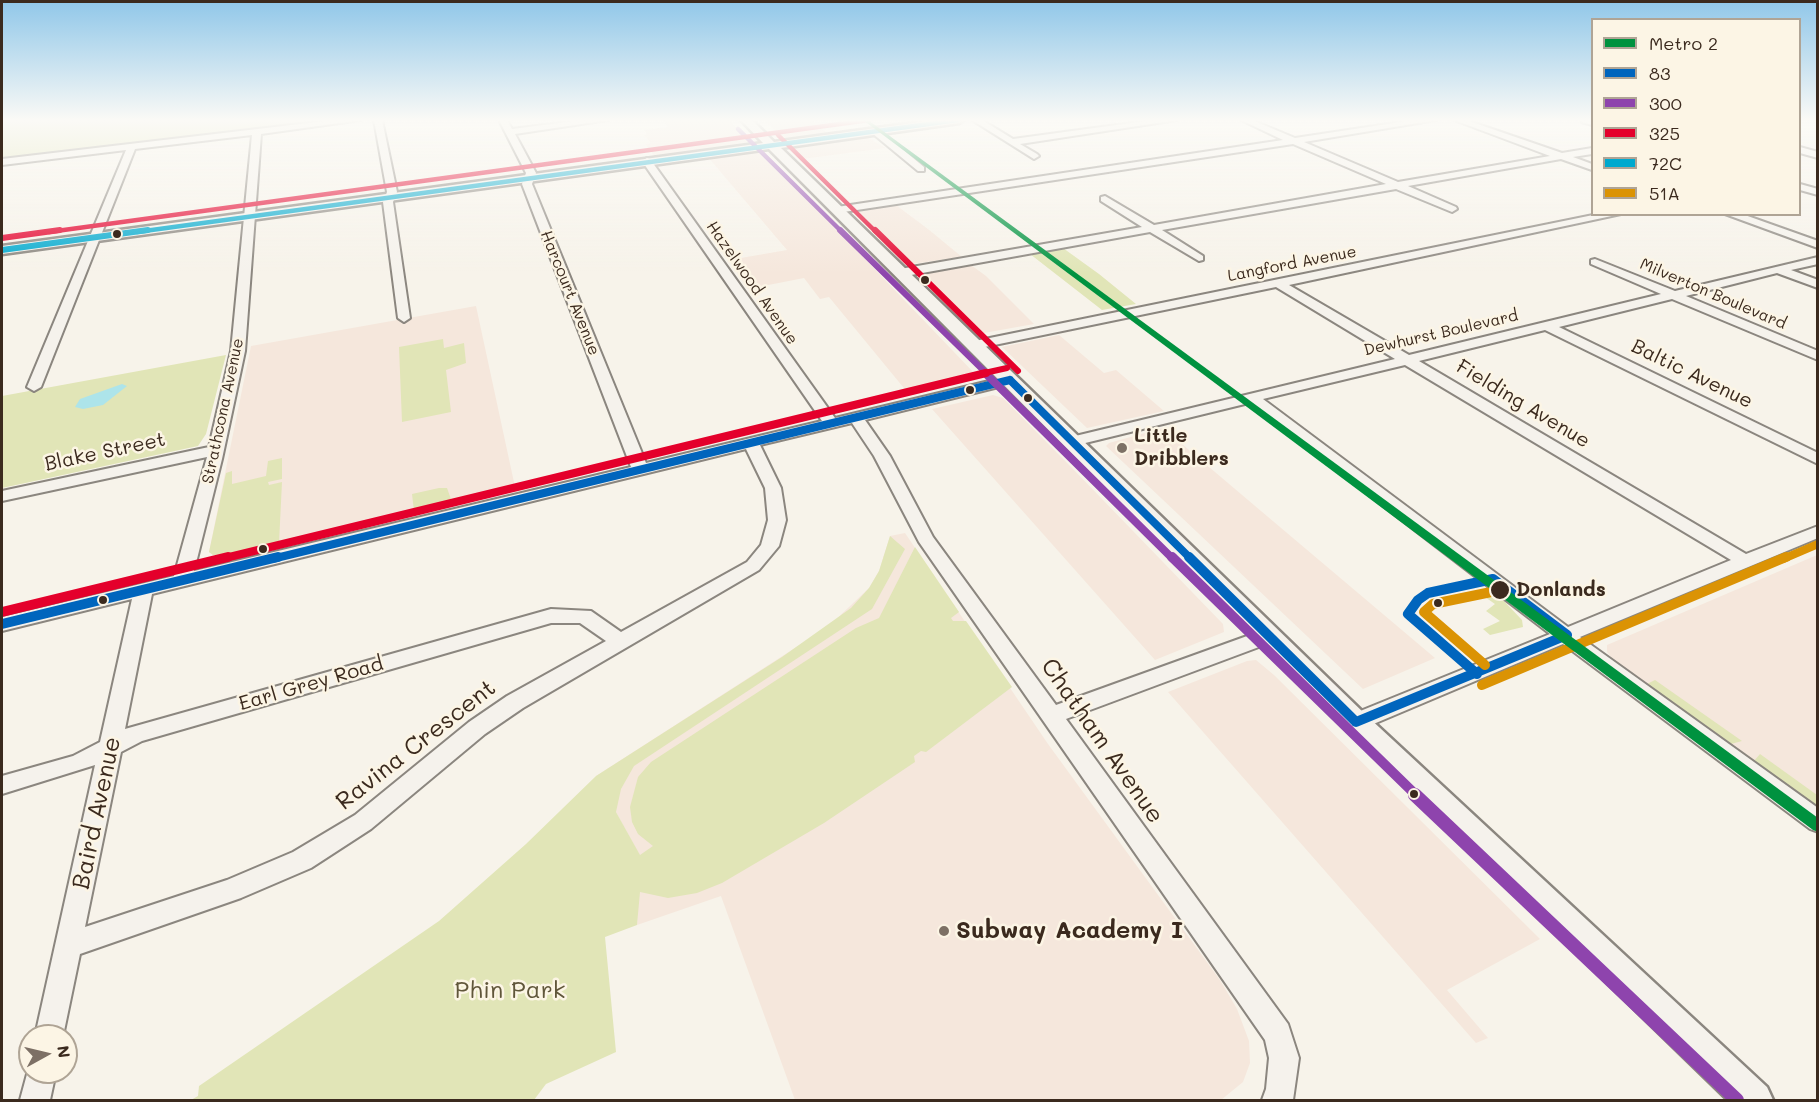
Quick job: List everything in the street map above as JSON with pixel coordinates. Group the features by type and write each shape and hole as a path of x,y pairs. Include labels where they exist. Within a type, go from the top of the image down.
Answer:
{"main road":[{"path":"2,250 569,171"},
{"path":"798,171 1356,722 1754,1101"}],"street":[{"path":"34,387 121,171"},
{"name":"Strathcona Avenue","path":"182,580 216,450 238,351 254,171"},
{"path":"387,171 391,196 388,202 404,318"},
{"name":"Harcourt Avenue","path":"530,171 527,184 640,469"},
{"name":"Hazelwood Avenue","path":"654,171 831,423"},
{"path":"837,210 1092,171"},
{"path":"1363,171 1452,210"},
{"path":"900,273 1478,171"},
{"path":"1801,187 1818,192"},
{"path":"1105,199 1199,258"},
{"name":"Langford Avenue","path":"975,345 1606,216"},
{"path":"1736,216 1818,245"},
{"name":"Dewhurst Boulevard","path":"1073,441 1818,260"},
{"name":"Milverton Boulevard","path":"1595,262 1818,357"},
{"path":"1779,270 1818,284"},
{"name":"Fielding Avenue","path":"1279,284 1745,561"},
{"name":"Baltic Avenue","path":"1547,327 1818,459"},
{"path":"2,624 1010,380"},
{"path":"1252,398 1567,635 1599,663 1818,822"},
{"name":"Chatham Avenue","path":"855,417 882,456 925,538 1278,1034 1284,1058 1281,1093 1277,1101"},
{"name":"Ravina Crescent","path":"69,945 232,891 302,860 363,822 477,728 515,702 619,641 742,574 763,558 775,533 776,503 767,473 751,442"},
{"name":"Blake Street","path":"2,495 216,450"},
{"path":"1356,722 1818,531"},
{"name":"Baird Avenue","path":"52,1024 144,589"},
{"name":"Earl Grey Road","path":"2,785 79,762 135,734 551,616 584,616 619,641"},
{"path":"1050,716 1268,636"},
{"path":"35,1101 39,1084"}],"shaded area":[{"path":"720,171 781,171 976,375 908,393 829,297 820,299 804,278 748,289 729,260 787,250"},
{"path":"896,205 962,257 912,264 858,211"},
{"path":"971,265 986,276 1034,324 984,333 921,273"},
{"path":"476,306 515,487 226,555 213,555 209,552 251,346"},
{"path":"1059,335 1104,373 1116,370 1164,411 1087,428 1002,347"},
{"path":"993,395 1003,398 1073,469 1223,624 1224,632 1155,660 932,409"},
{"path":"1163,428 1435,658 1363,689 1106,446 1109,443"},
{"path":"905,533 1048,744 1220,980 1237,1009 1249,1041 1250,1063 1243,1082 1221,1100 795,1100 721,896 637,925 640,856 596,776 829,626 869,588 879,571 890,536"},
{"path":"1817,555 1817,807 1613,660 1607,652 1607,645"},
{"path":"1256,660 1274,675 1540,939 1447,990 1488,1038 1476,1043 1168,692 1247,661"}],"green space":[{"path":"1063,248 1136,304 1102,310 1030,254"},
{"path":"443,339 444,348 464,343 466,363 446,370 451,412 402,422 399,347"},
{"path":"226,355 206,434 198,446 2,488 2,396"},
{"path":"282,458 282,479 268,482 269,485 282,482 279,543 226,555 213,555 209,552 226,473 232,471 232,484 266,476 268,461"},
{"path":"447,488 452,502 414,511 412,494"},
{"name":"Phin Park","path":"890,536 905,549 872,609 634,766 621,789 616,812 640,855 653,846 638,834 632,822 630,807 638,777 651,762 856,628 879,618 915,547 959,612 951,618 953,621 966,621 1012,687 926,752 921,751 914,756 915,762 824,823 722,883 697,893 668,898 640,892 637,925 605,937 616,1052 546,1084 534,1100 191,1100 198,1096 199,1086 439,921 526,844 596,776 782,657 851,608 869,588 879,571"},
{"path":"1482,595 1503,600 1522,620 1523,627 1490,635 1483,629 1500,621 1486,611 1495,604"},
{"path":"1655,680 1742,741 1731,744 1647,684"},
{"path":"1760,754 1817,795 1817,807 1754,761"}],"water":[{"path":"122,384 127,386 103,405 83,409 75,407 80,399"}],"metro line":[{"name":"2","path":"934,171 1818,826"}],"transit line":[{"name":"325","path":"2,238 491,171"},
{"name":"72C","path":"2,250 580,171"},
{"name":"300","path":"781,171 1348,731 1737,1100"},
{"name":"325","path":"815,171 1018,371"},
{"name":"325","path":"2,612 1007,368"},
{"name":"83","path":"1010,380 1356,722"},
{"name":"83","path":"2,624 1010,380"},
{"name":"51A","path":"1482,685 1818,544"},
{"name":"83","path":"1477,674 1408,614 1418,600 1428,593 1493,579"},
{"name":"83","path":"1356,722 1567,635 1493,579"},
{"name":"51A","path":"1485,665 1424,612 1433,604 1496,591"}],"place":[{"name":"Little Dribblers","path":"1122,448"},
{"name":"Donlands","path":"1500,590"},
{"name":"Subway Academy I","path":"944,931"}]}
